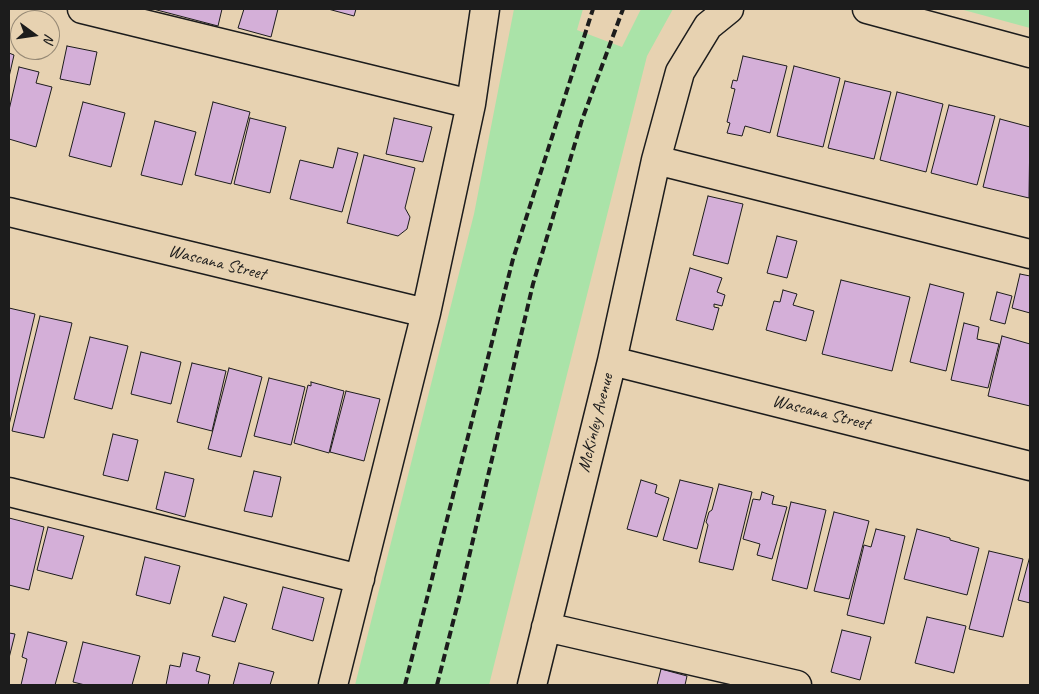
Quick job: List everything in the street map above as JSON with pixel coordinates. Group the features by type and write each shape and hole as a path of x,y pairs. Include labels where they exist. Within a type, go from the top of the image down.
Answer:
{"street":[{"path":"82,9 471,104"},
{"path":"333,685 426,313 471,104 485,9"},
{"name":"McKinley Avenue","path":"532,685 612,361 656,160 680,72 708,26 729,9"},
{"path":"867,9 1030,53"},
{"path":"656,160 1030,254"},
{"name":"Wascana Street","path":"9,212 426,313"},
{"name":"Wascana Street","path":"612,361 1030,466"},
{"path":"9,492 360,579"},
{"path":"546,627 797,685"}],"green space":[{"path":"514,9 583,9 577,30 622,47 641,9 673,9 647,56 489,685 355,685 474,214"},
{"path":"960,9 1030,9 1030,28"}],"building":[{"path":"153,9 222,9 218,26"},
{"path":"244,9 278,9 271,37 238,28"},
{"path":"328,9 356,9 354,16"},
{"path":"67,46 97,52 90,85 60,79"},
{"path":"9,53 10,60 13,60 9,77"},
{"path":"743,56 787,66 770,133 745,126 742,136 727,133 730,123 727,122 735,89 731,88 733,80 737,81"},
{"path":"794,66 840,78 823,147 777,136"},
{"path":"19,67 39,72 36,83 52,87 36,147 9,139 9,110"},
{"path":"845,81 891,92 874,159 828,148"},
{"path":"897,92 943,104 926,172 880,160"},
{"path":"83,102 125,113 111,167 69,156"},
{"path":"213,102 250,112 231,184 195,175"},
{"path":"949,105 995,116 977,185 931,173"},
{"path":"250,118 286,127 270,193 234,184"},
{"path":"394,118 432,127 423,162 386,154"},
{"path":"1000,119 1030,127 1029,198 983,187"},
{"path":"155,121 196,132 182,185 141,175"},
{"path":"338,148 358,153 342,212 290,199 300,160 333,168"},
{"path":"364,155 415,168 405,208 410,217 407,229 398,236 347,223"},
{"path":"708,196 743,204 728,264 693,255"},
{"path":"777,236 797,241 787,278 767,273"},
{"path":"690,268 722,278 717,292 725,295 722,306 714,304 714,307 719,308 713,330 676,320"},
{"path":"1020,274 1030,276 1030,313 1012,308"},
{"path":"841,280 910,297 892,371 822,354"},
{"path":"930,284 964,293 946,371 910,362"},
{"path":"783,290 797,294 793,305 814,311 806,341 766,330 774,301 780,302"},
{"path":"997,292 1012,296 1005,324 990,320"},
{"path":"9,308 35,314 9,425"},
{"path":"40,316 72,323 44,438 12,431"},
{"path":"964,323 979,327 977,339 999,344 988,388 951,380"},
{"path":"1002,336 1030,344 1030,406 988,396"},
{"path":"90,337 128,346 112,409 74,399"},
{"path":"141,352 181,362 171,404 131,394"},
{"path":"192,363 226,371 212,431 177,422"},
{"path":"229,368 262,377 241,457 208,449"},
{"path":"269,378 305,387 291,445 254,436"},
{"path":"311,382 344,391 329,453 294,443 308,385 311,386"},
{"path":"346,391 380,399 364,461 330,452"},
{"path":"113,434 138,440 128,481 103,475"},
{"path":"254,471 281,477 272,517 244,511"},
{"path":"165,472 194,479 185,517 156,509"},
{"path":"641,480 657,485 655,493 669,498 657,537 627,529"},
{"path":"680,480 713,488 697,549 663,540"},
{"path":"719,484 752,492 733,570 699,562 708,525 706,522 709,512 712,510"},
{"path":"762,492 774,496 772,504 787,507 772,559 757,555 760,544 743,539 753,499 760,500"},
{"path":"791,502 826,510 807,589 772,580"},
{"path":"834,512 869,521 849,599 814,591"},
{"path":"9,518 44,527 29,590 9,585"},
{"path":"48,527 84,536 72,579 37,570"},
{"path":"876,529 905,536 884,624 847,615 864,545 871,547"},
{"path":"917,529 979,548 967,595 904,579"},
{"path":"989,551 1023,559 1003,637 969,629"},
{"path":"1030,556 1030,603 1018,600"},
{"path":"145,557 180,566 170,604 136,595"},
{"path":"283,587 324,598 313,641 272,629"},
{"path":"224,597 247,604 235,642 212,636"},
{"path":"927,617 966,626 954,673 915,663"},
{"path":"842,630 871,637 860,680 831,672"},
{"path":"28,632 67,642 55,685 21,685 27,659 22,657"},
{"path":"9,633 15,634 9,658"},
{"path":"83,642 140,656 132,685 85,685 73,682"},
{"path":"183,653 200,657 196,671 210,675 208,685 166,685 170,665 180,667"},
{"path":"239,663 274,672 270,685 233,685"},
{"path":"661,669 687,676 685,685 657,685"}],"railway":[{"path":"405,685 513,259 593,9"},
{"path":"437,685 533,284 582,120 623,9"}]}
